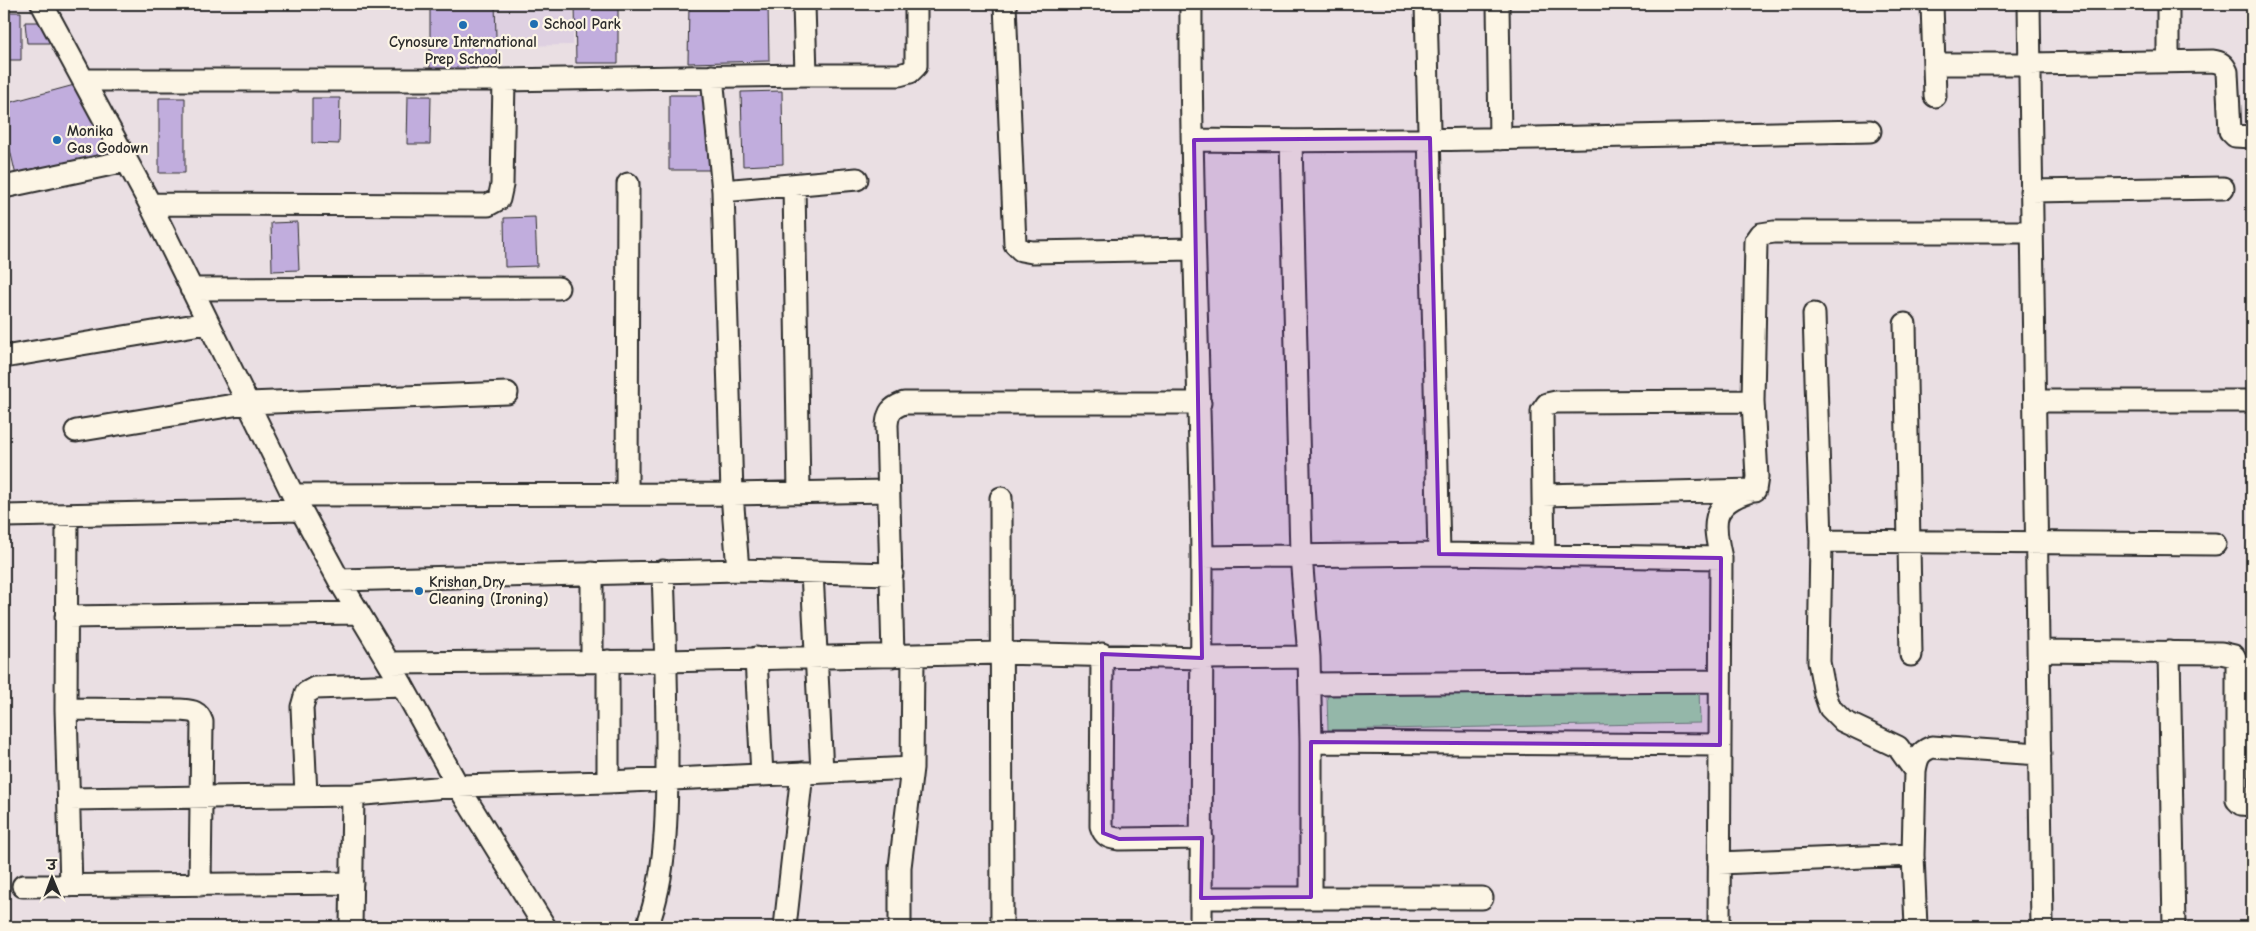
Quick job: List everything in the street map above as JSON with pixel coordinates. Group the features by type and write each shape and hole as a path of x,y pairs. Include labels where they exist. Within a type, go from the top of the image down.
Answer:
{"street":[{"path":"42,4 150,204 246,403 297,503 339,580 390,663 458,786 545,927"},
{"path":"804,4 806,74"},
{"path":"84,80 504,80 806,74 899,75 910,72 916,66 916,4"},
{"path":"1005,4 1015,244 1021,250 1032,252 1193,249"},
{"path":"1191,4 1194,140 1193,249 1200,403 1202,557 1201,927"},
{"path":"1426,4 1440,554"},
{"path":"1498,4 1500,139"},
{"path":"1932,4 1935,96"},
{"path":"2029,4 2035,401 2035,542 2039,651 2042,927"},
{"path":"2168,4 2168,61"},
{"path":"1934,64 2212,61 2224,66 2227,72 2230,131 2235,136 2252,137"},
{"path":"712,76 723,191 732,494 738,570"},
{"path":"150,204 488,205 499,199 502,185 504,80"},
{"path":"1194,140 1500,139 1870,131"},
{"path":"1291,141 1302,555 1310,684 1311,897"},
{"path":"4,187 126,161"},
{"path":"723,191 857,179"},
{"path":"627,493 628,184"},
{"path":"794,185 799,493"},
{"path":"2031,191 2223,188"},
{"path":"1754,490 1757,477 1753,401 1756,241 1761,234 1774,232 2032,232"},
{"path":"191,289 558,288"},
{"path":"1814,314 1821,541 1819,662 1827,701 1830,708 1843,721 1898,747 1915,771"},
{"path":"4,357 207,323"},
{"path":"1905,324 1911,654"},
{"path":"76,431 246,403 507,393"},
{"path":"1544,556 1542,412 1547,404 1556,402 1753,401"},
{"path":"2035,401 2252,401"},
{"path":"900,927 900,867 912,768 903,656 892,574 887,491 887,414 893,407 904,403 1200,403"},
{"path":"1543,495 1754,490"},
{"path":"1719,927 1721,558 1715,523 1718,513 1724,504 1732,498 1754,490"},
{"path":"4,516 67,516 297,503 627,493 732,494 887,491"},
{"path":"1001,498 1002,927"},
{"path":"67,516 66,709 71,886"},
{"path":"1821,541 1908,540 2216,544"},
{"path":"1202,557 1440,554 1721,558"},
{"path":"339,580 738,570 892,574"},
{"path":"647,927 662,868 667,779 667,661 663,571"},
{"path":"785,927 812,773 818,656 812,572"},
{"path":"592,573 608,782"},
{"path":"66,617 359,613"},
{"path":"2039,651 2221,653 2234,656 2237,662 2237,800 2241,804 2252,805"},
{"path":"2169,652 2174,927"},
{"path":"390,663 667,661 1000,653 1102,654 1202,658 1308,657"},
{"path":"1102,654 1101,826 1103,834 1110,838 1119,839 1202,838"},
{"path":"756,658 762,774"},
{"path":"1310,684 1719,681"},
{"path":"306,795 302,707 306,693 315,688 402,685"},
{"path":"66,709 180,710 193,711 200,715 202,722 200,885"},
{"path":"1311,742 1720,745"},
{"path":"1916,927 1913,855 1915,771 1917,759 1922,751 1932,747 2040,754"},
{"path":"69,799 353,795 458,786 608,782 912,768"},
{"path":"352,927 353,795"},
{"path":"1719,863 1913,855"},
{"path":"23,886 352,883"},
{"path":"1201,898 1482,898"}],"highlighted area":[{"path":"1430,138 1439,554 1721,558 1720,745 1311,742 1311,897 1201,898 1202,838 1119,839 1103,833 1102,654 1202,658 1194,140"}],"shaded area":[{"name":"School Park","path":"495,4 573,4 573,45 496,46"}],"green space":[{"path":"1699,688 1700,723 1328,730 1327,696"}],"building":[{"name":"Cynosure International Prep School","path":"430,4 495,4 497,69 430,69"},
{"path":"575,4 618,4 618,63 576,63"},
{"path":"689,4 768,4 769,61 688,63"},
{"path":"4,12 21,12 21,60 4,60"},
{"path":"25,22 44,22 52,43 27,43"},
{"name":"Monika Gas Godown","path":"78,84 115,156 17,180 4,124 4,104"},
{"path":"782,91 783,164 743,166 741,92"},
{"path":"669,95 713,95 713,170 669,170"},
{"path":"408,96 431,96 430,144 407,144"},
{"path":"159,98 185,98 185,173 159,173"},
{"path":"312,98 340,98 339,144 312,143"},
{"path":"535,217 537,266 505,267 504,218"},
{"path":"297,222 299,270 272,271 271,223"}],"place":[{"name":"School Park","path":"534,24"},
{"name":"Cynosure International Prep School","path":"463,25"},
{"name":"Monika Gas Godown","path":"57,140"},
{"name":"Krishan Dry Cleaning (Ironing)","path":"419,591"}]}
